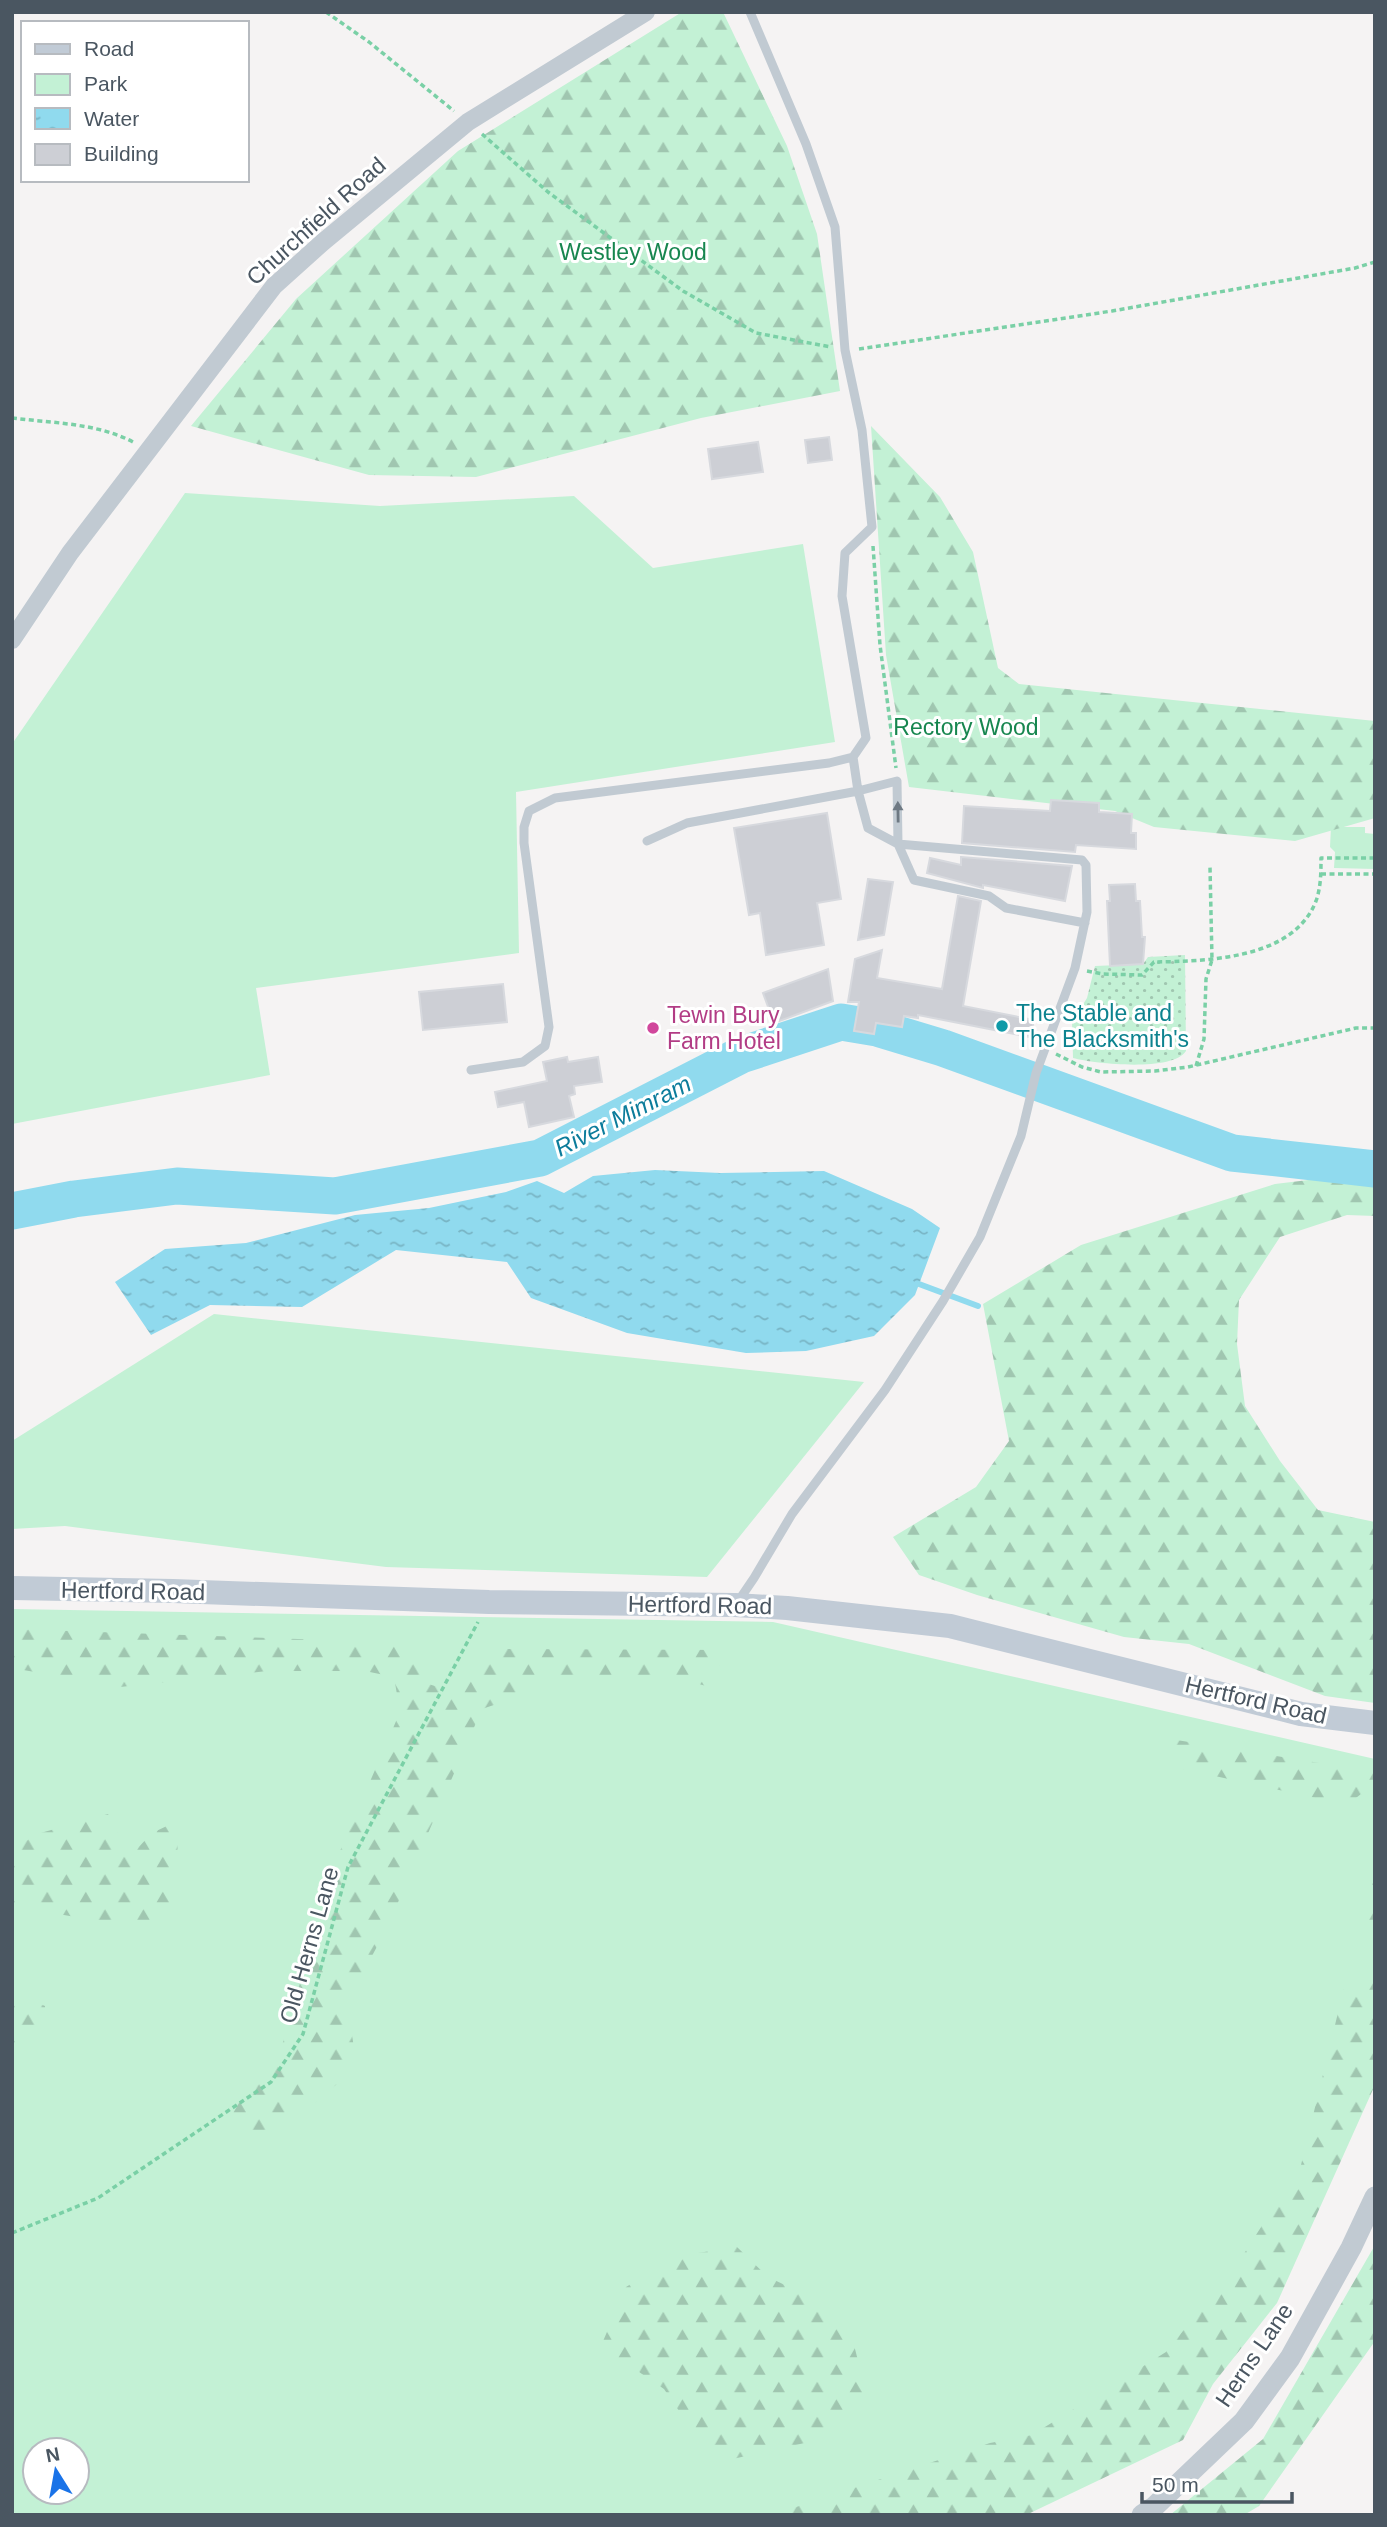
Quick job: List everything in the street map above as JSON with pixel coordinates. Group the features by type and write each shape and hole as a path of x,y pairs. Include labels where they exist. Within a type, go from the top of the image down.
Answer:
{"main road":[{"name":"Hertford Road","path":"12,1588 787,1608 950,1626 1301,1714 1375,1723"}],"street":[{"name":"Churchfield Road","path":"12,640 70,554 274,286 468,122 646,12"},
{"name":"Herns Lane","path":"1142,2515 1154,2507 1244,2421 1267,2390 1290,2358 1351,2248 1375,2197"}],"lane":[{"path":"471,1070 523,1062 545,1046 548,1027 524,843 524,827 529,811 555,798 829,763 853,757 866,738 842,596 845,554 872,527 863,430 845,350 835,228 806,144 750,12"},
{"path":"735,1605 792,1514 885,1390 952,1287 980,1237 1021,1136 1035,1073 1075,968 1085,923 1086,865 1082,860 898,844 868,828 858,792 853,757"},
{"path":"647,841 687,823 858,792 897,781 898,844 914,880 989,895 1006,908 1085,923"}],"path":[{"path":"326,12 369,42 468,122 548,192 683,290 757,333 856,350 1112,311 1355,268 1375,262"},
{"path":"12,418 118,434 148,451"},
{"path":"872,527 880,645 897,781"},
{"path":"1075,968 1103,974 1142,975 1154,962 1212,960 1258,950 1294,930 1307,917 1316,902 1321,858 1375,858"},
{"path":"1196,1066 1204,1040 1206,979 1212,960 1210,867"},
{"path":"1321,874 1375,874"},
{"path":"1046,1048 1082,1067 1101,1072 1155,1070 1196,1066 1356,1028 1375,1028"},
{"name":"Old Herns Lane","path":"12,2234 97,2197 271,2082 303,2035 348,1867 489,1602"}],"green space":[{"name":"Westley Wood","path":"682,12 723,12 787,146 817,234 840,391 701,418 476,477 369,475 191,426 296,299 458,151"},
{"name":"Rectory Wood","path":"871,426 940,497 973,552 998,668 1019,684 1375,721 1375,818 1295,841 1154,827 1115,811 909,787 886,655"},
{"path":"185,493 380,506 574,496 653,568 803,544 835,742 516,792 519,953 256,988 270,1075 12,1124 12,744"},
{"path":"1331,827 1365,827 1365,833 1375,834 1375,869 1334,868 1335,852 1330,847"},
{"path":"1185,955 1186,1051 1178,1058 1150,1064 1115,1064 1073,1058 1072,1022 1087,998 1095,966 1143,964 1148,957"},
{"path":"1375,1172 1375,1216 1347,1215 1280,1237 1239,1300 1237,1344 1245,1406 1280,1461 1318,1510 1375,1522 1375,1703 1325,1696 1189,1644 1124,1637 977,1595 919,1575 893,1537 976,1487 1009,1441 983,1304 1081,1245 1275,1184"},
{"path":"214,1314 864,1382 707,1577 386,1567 65,1526 12,1529 12,1441"},
{"path":"12,1609 773,1622 1375,1759 1375,2073 1257,2326 900,2515 12,2515"},
{"path":"12,1629 415,1643 422,1682 454,1692 498,1649 729,1650 706,1686 674,1677 549,1676 523,1695 482,1709 386,1930 347,2002 354,2048 344,2078 262,2148 224,2105 281,2049 334,1865 400,1712 394,1677 365,1671 267,1671 120,1687 12,1668"},
{"path":"1158,1737 1375,1772 1375,1803 1361,1794 1347,1805 1183,1769 1179,1760"},
{"path":"108,1814 119,1835 115,1851 134,1852 152,1833 169,1825 178,1844 171,1906 155,1928 12,1906 12,1850 37,1834"},
{"path":"1375,1878 1375,1934 1358,1919"},
{"path":"1375,1965 1375,2085 1277,2303 1213,2384 1183,2440 1026,2515 772,2515 990,2443 1032,2435 1166,2352 1238,2263 1301,2165 1344,1988"},
{"path":"18,1995 45,2006 45,2022 24,2053 12,2063 12,1996"},
{"path":"1375,2245 1375,2341 1259,2506 1244,2515 1170,2515 1263,2439"},
{"path":"737,2247 768,2277 846,2314 864,2384 859,2414 809,2442 728,2460 694,2433 664,2389 601,2346 626,2287 678,2256"}],"water":[{"path":"655,1170 720,1173 824,1171 912,1209 940,1228 915,1295 874,1336 806,1351 746,1353 627,1333 531,1298 507,1262 396,1250 302,1307 210,1305 151,1335 115,1282 165,1249 246,1243 355,1215 429,1208 506,1192 537,1181 564,1193 593,1176"}],"building":[{"path":"829,437 832,460 808,463 805,440"},
{"path":"758,442 763,472 712,479 708,449"},
{"path":"1051,800 1099,803 1099,812 1132,814 1131,833 1136,833 1136,849 1076,845 1075,852 962,843 964,806 1050,811"},
{"path":"827,813 841,899 817,903 824,945 766,955 760,913 749,915 734,828"},
{"path":"961,857 1072,866 1065,901 983,885 983,888 927,873 930,858 961,865"},
{"path":"868,879 893,882 884,935 858,940"},
{"path":"1135,884 1136,901 1140,901 1142,937 1145,937 1143,964 1110,966 1107,901 1110,901 1109,885"},
{"path":"958,896 981,901 963,1006 1034,1020 1030,1037 918,1015 918,1018 904,1016 902,1027 876,1023 874,1034 854,1031 859,1002 848,1002 855,959 882,950 877,978 942,989"},
{"path":"828,969 833,1001 774,1023 763,993"},
{"path":"503,984 507,1022 423,1030 419,992"},
{"path":"567,1057 568,1062 598,1057 602,1082 574,1086 575,1094 569,1096 574,1117 529,1127 524,1102 498,1107 495,1092 547,1081 543,1062"}],"waterway":[{"name":"River Mimram","path":"12,1211 74,1199 177,1186 335,1196 540,1158 741,1055 841,1022 877,1028 943,1048 1232,1153 1375,1169"},
{"path":"919,1284 978,1306"}],"place":[{"name":"The Stable and The Blacksmith's","path":"1002,1026"},
{"name":"Tewin Bury Farm Hotel","path":"653,1028"}]}
